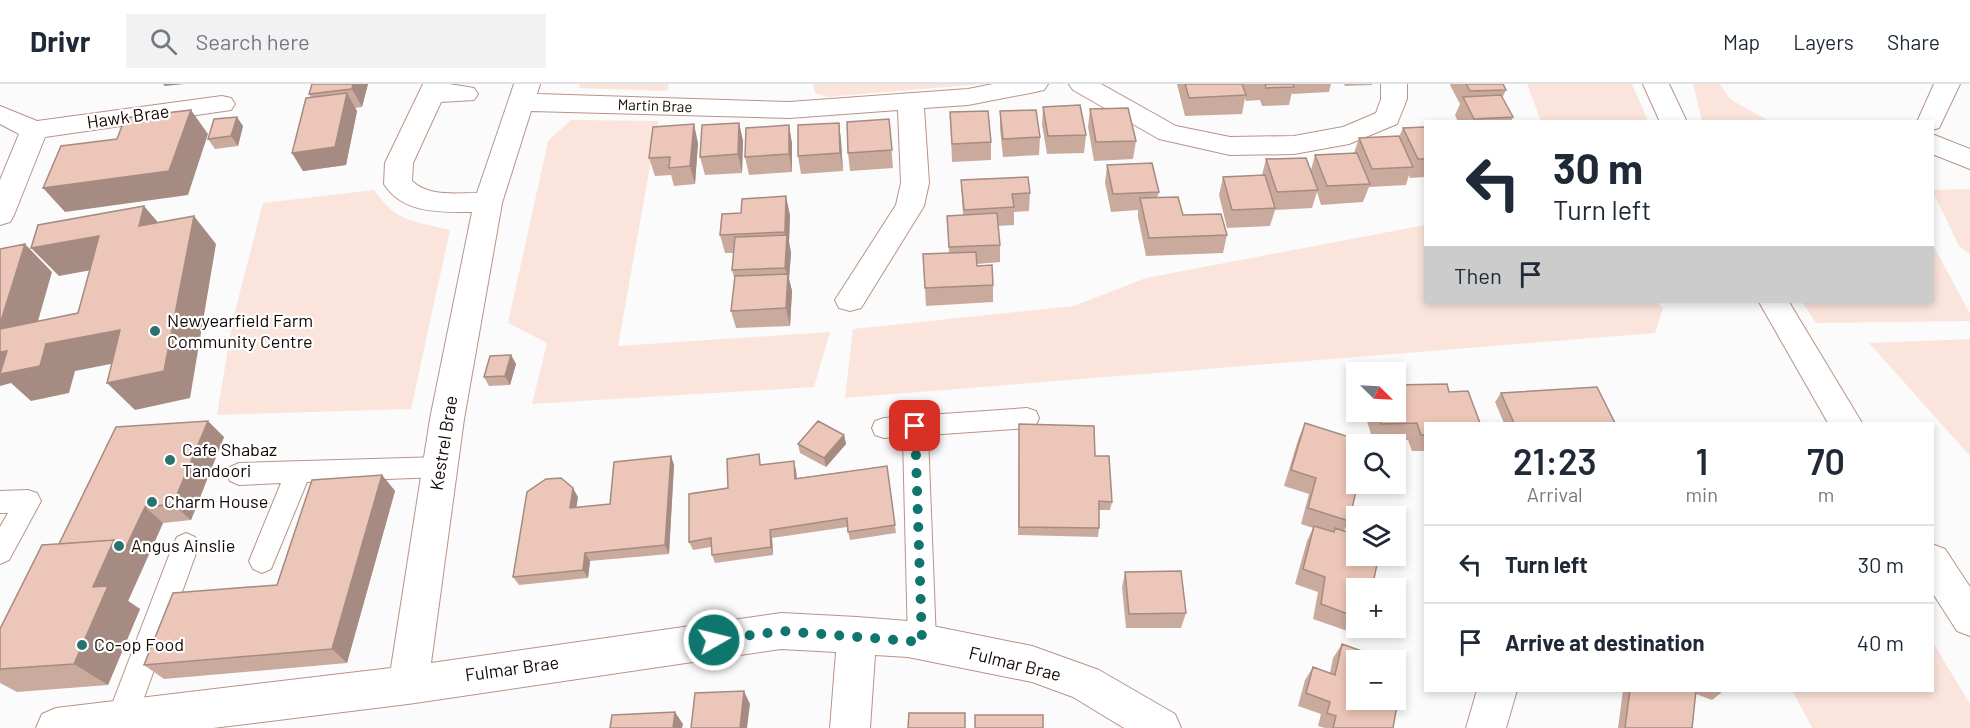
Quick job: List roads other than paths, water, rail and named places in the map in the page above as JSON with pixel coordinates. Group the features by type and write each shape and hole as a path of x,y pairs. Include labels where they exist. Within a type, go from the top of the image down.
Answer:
{"street":[{"path":"789,110 793,84"},
{"name":"Martin Brae","path":"524,93 789,110 911,103 968,97 1035,84"},
{"path":"1082,84 1168,133 1230,146 1294,145 1349,135 1388,118 1394,99 1394,84"},
{"path":"1656,84 1673,120"},
{"path":"1931,120 1947,84"},
{"path":"465,93 434,89 399,163 398,184 412,197 438,202 488,202"},
{"name":"Kestrel Brae","path":"408,685 440,467 488,202 524,93"},
{"path":"850,300 910,206 915,183 911,103"},
{"name":"Hawk Brae","path":"34,130 222,104"},
{"path":"0,114 34,130 0,215"},
{"path":"1934,144 1970,160"},
{"path":"1775,303 1844,422"},
{"path":"1934,563 1970,619"},
{"name":"Fulmar Brae","path":"56,728 121,720 165,721 782,631 857,635 922,642 1032,664 1074,679 1127,706 1161,728"},
{"path":"850,728 857,635"},
{"path":"1486,728 1496,692"}],"lane":[{"path":"885,428 1027,418"},
{"path":"915,426 922,642"},
{"path":"239,474 440,467"},
{"path":"262,561 299,471"},
{"path":"0,502 28,501 0,552"},
{"path":"121,720 186,545"}],"place":[{"name":"Newyearfield Farm Community Centre","path":"155,331"},
{"name":"Cafe Shabaz Tandoori","path":"170,460"},
{"name":"Charm House","path":"152,502"},
{"name":"Angus Ainslie","path":"119,546"},
{"name":"Co-op Food","path":"82,645"}]}
